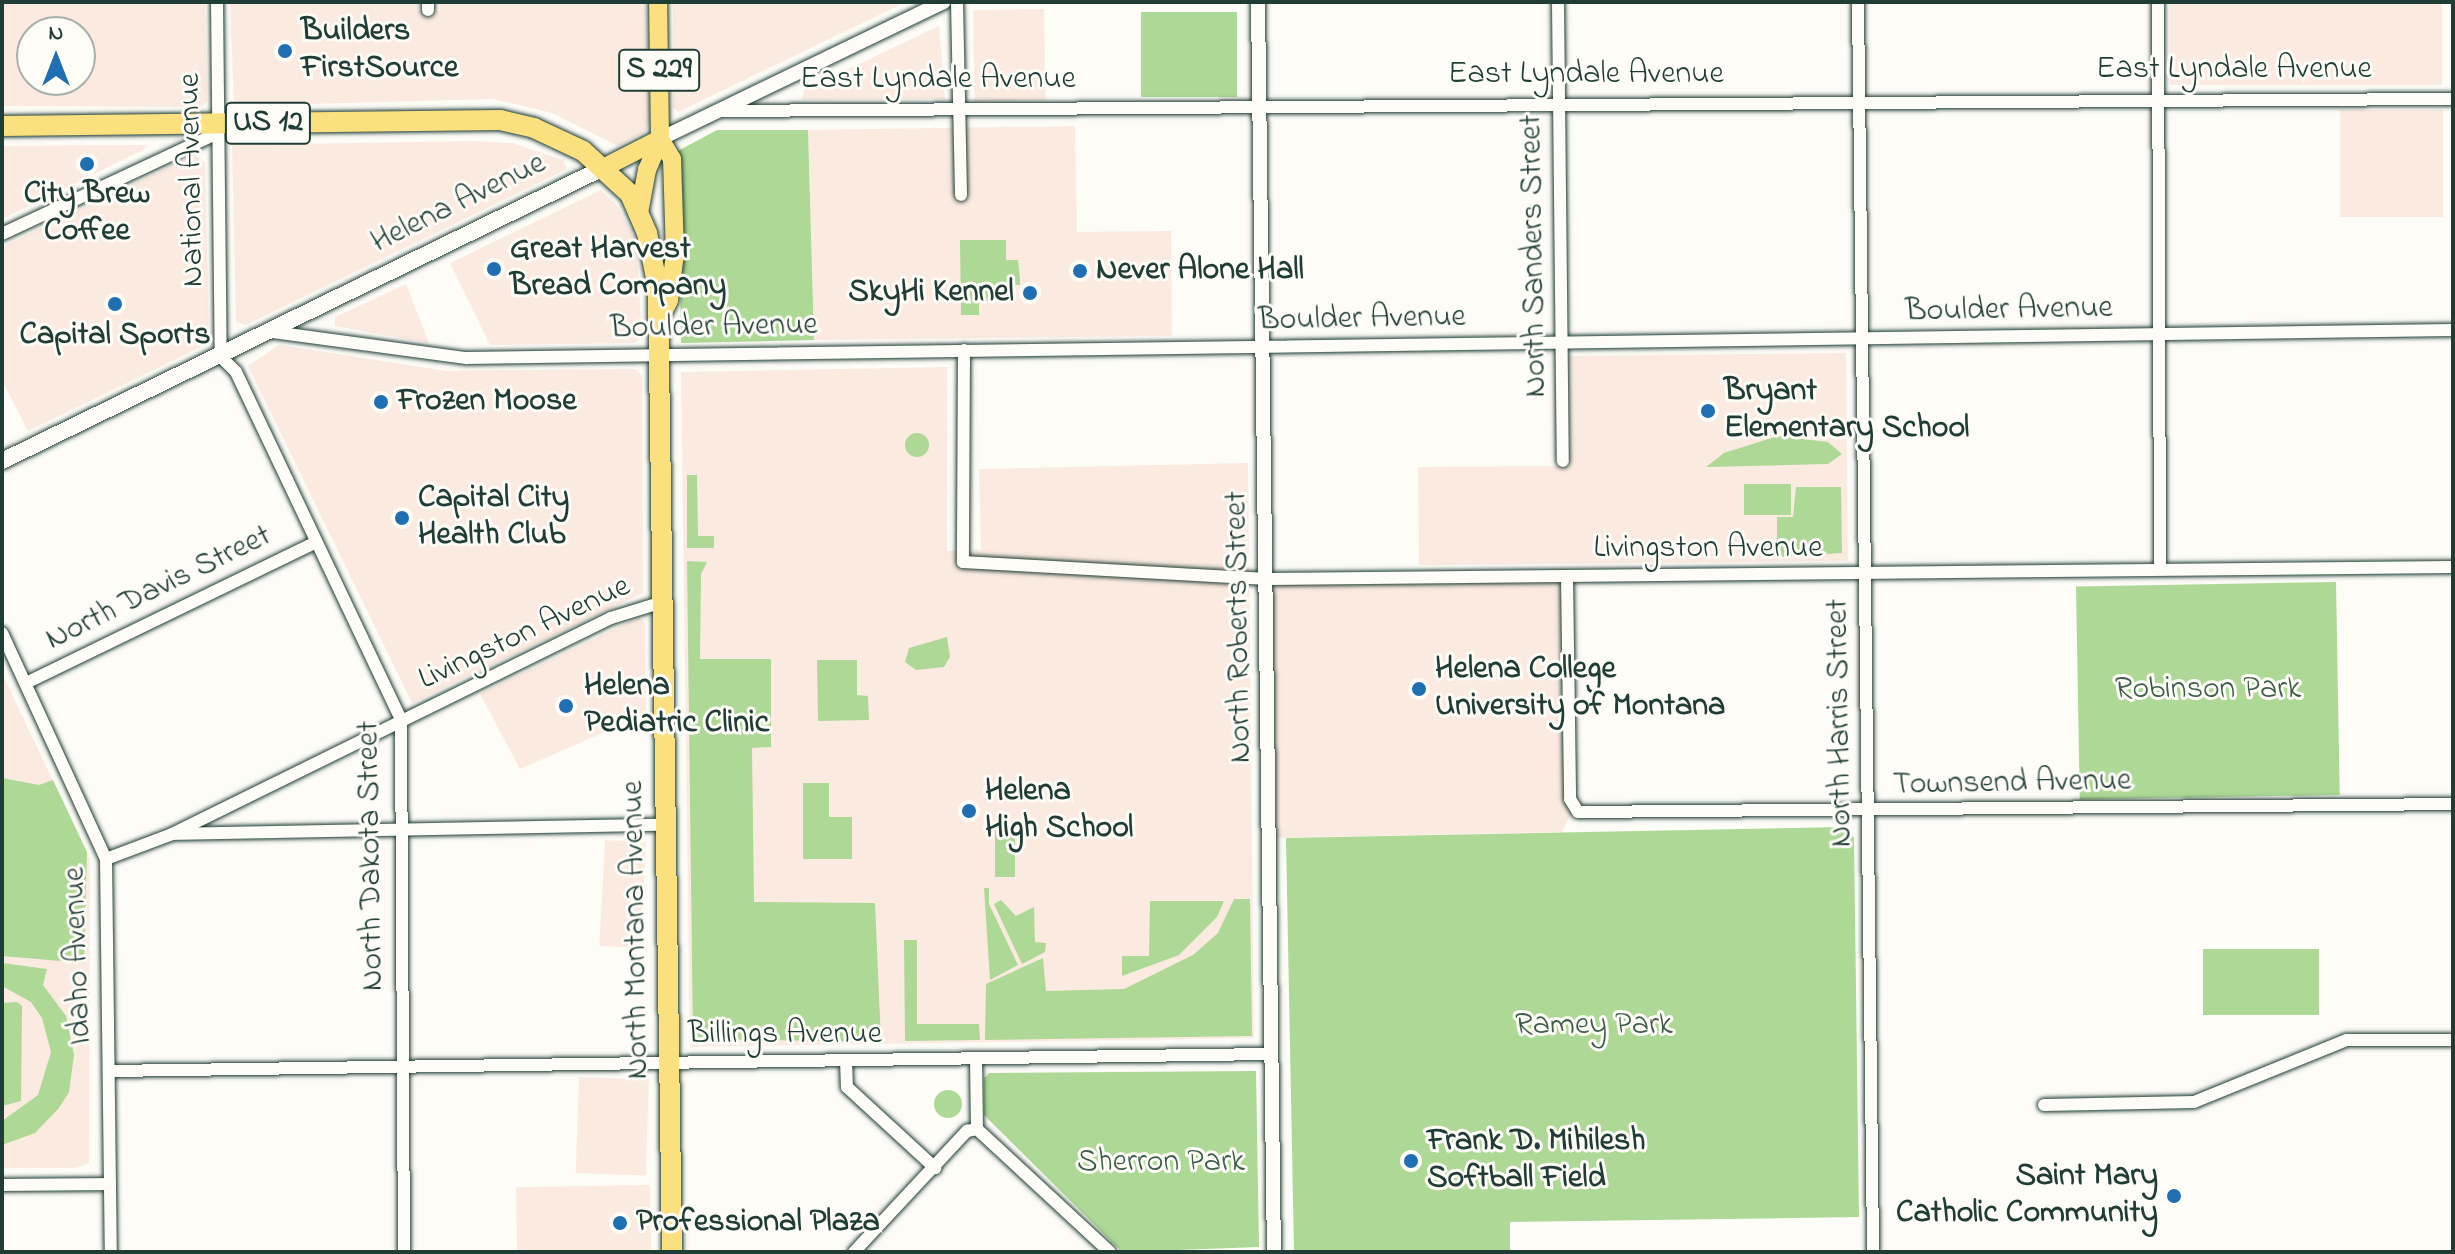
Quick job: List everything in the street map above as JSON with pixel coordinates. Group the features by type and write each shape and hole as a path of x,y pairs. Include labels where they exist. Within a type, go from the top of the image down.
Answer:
{"highway":[{"name":"US 12","path":"2,126 218,129 500,120 556,137 605,167"},
{"name":"North Montana Avenue","path":"605,167 622,182 639,213 653,254 659,320 672,1252"}],"main road":[{"name":"North Montana Avenue","path":"639,213 647,170 660,139 658,2"},
{"name":"North Montana Avenue","path":"659,320 669,300 675,254 672,159 660,139"},
{"name":"Helena Avenue","path":"2,461 273,332 660,139"}],"street":[{"name":"National Avenue","path":"217,2 221,357"},
{"name":"Helena Avenue","path":"660,139 944,2"},
{"path":"957,2 961,195"},
{"name":"North Roberts Street","path":"1258,2 1268,579 1274,1252"},
{"name":"North Sanders Street","path":"1558,2 1563,461"},
{"name":"North Harris Street","path":"1858,2 1873,1252"},
{"path":"2158,2 2160,568"},
{"name":"East Lyndale Avenue","path":"720,111 2453,99"},
{"path":"2,234 218,129"},
{"name":"Boulder Avenue","path":"273,332 466,358 2453,330"},
{"name":"Livingston Avenue","path":"964,350 963,562 1268,579 2453,567"},
{"name":"North Dakota Street","path":"221,357 236,372 401,720 398,833 404,1252"},
{"name":"North Davis Street","path":"26,683 316,542"},
{"name":"Townsend Avenue","path":"1567,576 1573,810 1867,811 2453,804"},
{"name":"Livingston Avenue","path":"106,859 172,834 611,618 663,602"},
{"name":"Idaho Avenue","path":"2,633 106,859 111,1252"},
{"path":"172,834 398,833 665,825"},
{"path":"2044,1105 2194,1102 2347,1040 2453,1040"},
{"name":"Billings Avenue","path":"109,1071 1271,1054"},
{"path":"976,1059 977,1129 1110,1252"},
{"path":"846,1060 847,1087 935,1168"},
{"path":"854,1252 967,1131 977,1129"},
{"path":"2,1185 110,1184"}],"shaded area":[{"path":"2,2 205,2 207,101 201,107 2,106"},
{"path":"230,2 418,2 418,11 440,11 441,2 646,2 650,120 646,131 618,146 552,113 493,99 234,106"},
{"path":"673,2 906,2 678,112 673,107"},
{"path":"2170,2 2442,2 2442,85 2170,85"},
{"path":"1044,9 1046,100 975,101 973,10"},
{"path":"939,26 945,99 802,100 804,90"},
{"path":"2340,110 2443,110 2443,217 2340,217"},
{"path":"1075,126 1077,232 1171,231 1172,336 814,340 808,130"},
{"path":"512,143 563,160 567,169 246,325 236,322 232,145"},
{"path":"147,145 143,150 2,219 2,146"},
{"path":"194,155 205,162 209,343 28,431 2,380 2,247"},
{"path":"601,190 618,207 636,240 642,338 634,343 490,345 450,263"},
{"path":"406,284 429,343 335,326 335,317"},
{"path":"279,345 447,371 636,369 642,376 643,593 412,703 248,366"},
{"name":"Bryant Elementary School","path":"1846,353 1848,561 1419,565 1418,467 1570,466 1569,356"},
{"name":"Helena High School","path":"947,367 947,551 981,550 979,469 1248,463 1254,1038 690,1047 681,372"},
{"name":"Helena College University of Montana","path":"1567,576 1573,810 1562,832 1270,838 1268,579"},
{"path":"639,617 645,623 646,714 520,769 480,694"},
{"path":"2,673 90,859 89,1163 76,1168 2,1168"},
{"path":"605,840 646,842 640,948 599,946"},
{"path":"579,1077 649,1079 646,1175 576,1173"},
{"path":"650,1185 651,1252 517,1252 516,1187"}],"green space":[{"path":"1141,12 1237,12 1237,97 1141,97"},
{"path":"717,130 808,130 814,340 681,343 678,151"},
{"path":"960,240 1006,240 1006,260 1018,260 1020,279 1020,285 1010,285 1010,301 979,301 979,315 961,315"},
{"path":"917,433 926,436 929,445 926,454 917,457 908,454 905,445 908,436"},
{"path":"1778,436 1828,442 1842,454 1828,464 1706,467 1724,453"},
{"path":"687,475 697,475 698,536 714,536 714,548 687,548"},
{"path":"1744,484 1791,484 1791,515 1744,515"},
{"path":"1796,487 1841,487 1842,553 1777,557 1777,517 1793,517"},
{"path":"687,561 707,562 701,574 700,659 771,659 771,747 752,748 754,902 875,903 881,1042 693,1039"},
{"name":"Robinson Park","path":"2336,582 2340,795 2080,800 2076,587"},
{"path":"947,637 950,657 944,667 916,670 905,662 909,648"},
{"path":"817,660 857,660 857,695 868,696 869,720 818,721"},
{"path":"2,778 39,785 53,780 87,852 84,963 2,956"},
{"path":"803,783 829,783 829,817 852,817 852,859 803,859"},
{"path":"995,825 1015,825 1015,877 995,877"},
{"name":"Ramey Park","path":"1845,827 1854,838 1859,1217 1510,1222 1510,1252 1294,1252 1286,838"},
{"path":"984,888 989,888 989,904 1018,965 990,980"},
{"path":"1234,899 1250,899 1252,1036 985,1040 986,984 1043,958 1046,991 1124,989 1193,955 1218,933"},
{"path":"1001,900 1016,916 1034,907 1035,942 1046,943 1045,952 1022,964 994,904"},
{"path":"1150,901 1224,901 1217,917 1179,955 1122,976 1122,956 1149,956"},
{"path":"904,940 917,940 917,1024 979,1024 980,1040 905,1041"},
{"path":"2203,949 2319,949 2319,1015 2203,1015"},
{"path":"2,963 47,969 43,985 66,1016 74,1055 69,1092 59,1108 35,1133 2,1145 2,1121 38,1095 51,1052 42,1018 31,1002 2,986"},
{"path":"17,1002 22,1006 21,1101 2,1106 2,1003"},
{"name":"Sherron Park","path":"1256,1071 1259,1247 1122,1252 984,1115 984,1078 989,1073"},
{"path":"948,1090 958,1094 962,1104 958,1114 948,1118 938,1114 934,1104 938,1094"}],"place":[{"name":"Builders FirstSource","path":"285,51"},
{"name":"City Brew Coffee","path":"87,164"},
{"name":"Great Harvest Bread Company","path":"494,269"},
{"name":"Never Alone Hall","path":"1080,271"},
{"name":"SkyHi Kennel","path":"1030,293"},
{"name":"Capital Sports","path":"115,304"},
{"name":"Frozen Moose","path":"381,402"},
{"name":"Bryant Elementary School","path":"1708,411"},
{"name":"Capital City Health Club","path":"402,518"},
{"name":"Helena College University of Montana","path":"1419,689"},
{"name":"Helena Pediatric Clinic","path":"566,706"},
{"name":"Helena High School","path":"969,811"},
{"name":"Frank D. Mihilesh Softball Field","path":"1411,1161"},
{"name":"Saint Mary Catholic Community","path":"2174,1196"},
{"name":"Professional Plaza","path":"620,1223"}]}
